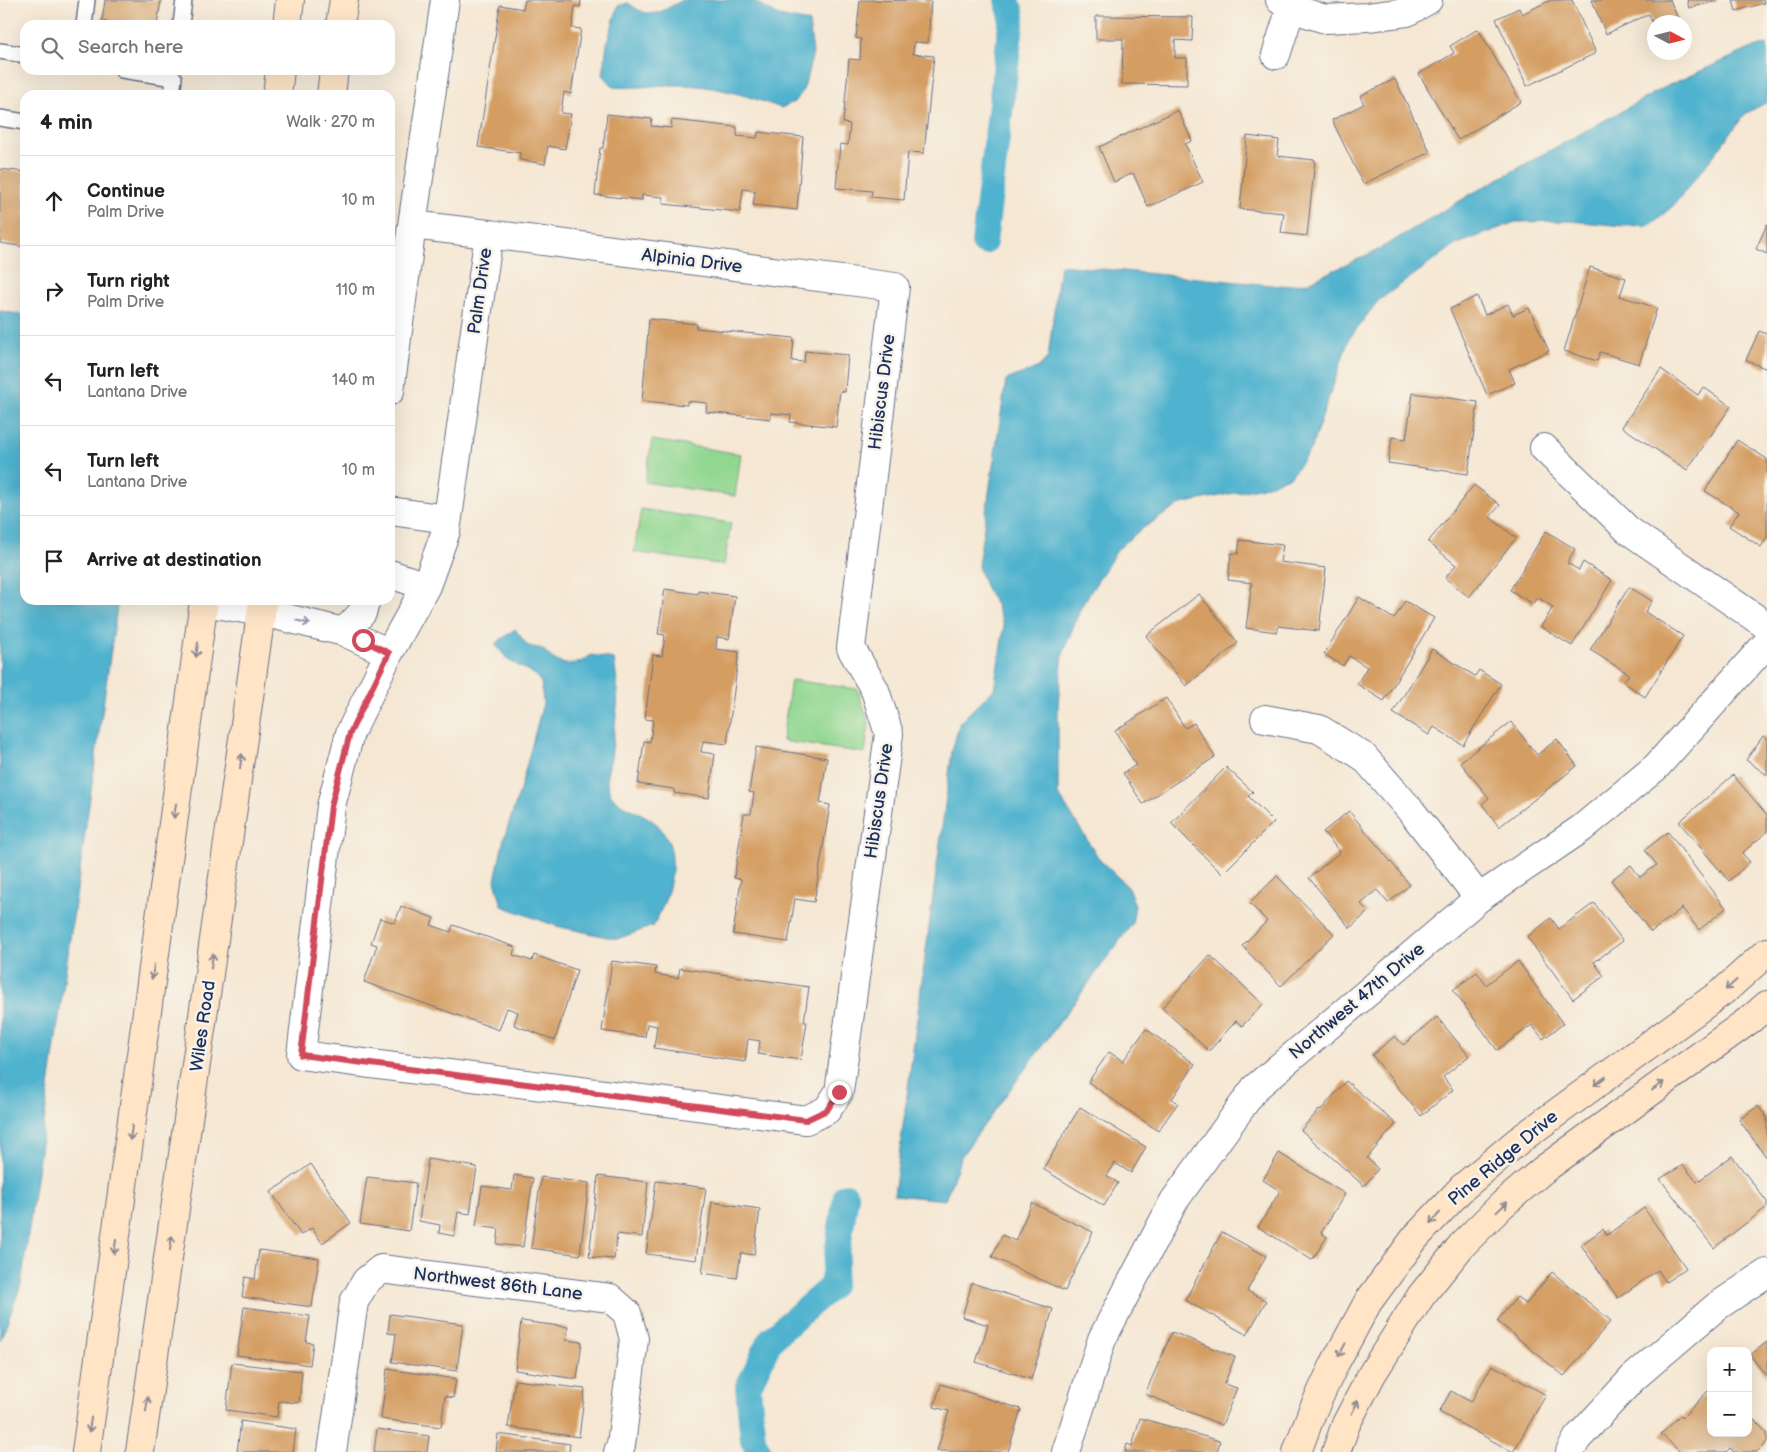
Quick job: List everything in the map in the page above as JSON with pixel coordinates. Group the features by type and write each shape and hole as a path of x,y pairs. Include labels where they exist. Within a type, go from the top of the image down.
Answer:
{"main road":[{"path":"288,20 290,0"},
{"path":"341,20 344,0"},
{"path":"278,90 279,75"},
{"path":"332,90 333,75"},
{"path":"86,1452 203,605"},
{"name":"Wiles Road","path":"140,1452 263,606"},
{"name":"Pine Ridge Drive","path":"1297,1452 1312,1412 1368,1302 1415,1238 1462,1188 1518,1141 1726,989 1767,952"},
{"name":"Pine Ridge Drive","path":"1336,1452 1346,1424 1372,1374 1421,1296 1462,1245 1543,1170 1744,1024 1767,1005"}],"street":[{"path":"395,353 445,0"},
{"path":"1276,55 1286,4 1325,19 1368,18 1407,12 1428,0"},
{"name":"Palm Drive","path":"301,1055 331,806 350,733 389,653 426,586 446,531 489,234 412,225"},
{"name":"Alpinia Drive","path":"489,234 895,287"},
{"name":"Hibiscus Drive","path":"301,1055 806,1120 827,1110 839,1092 889,734 875,690 851,648 895,287"},
{"path":"1544,448 1628,530 1767,626"},
{"path":"395,511 447,519"},
{"path":"395,576 426,586"},
{"path":"344,632 362,613 364,605"},
{"path":"263,606 344,632 389,653"},
{"name":"Northwest 47th Drive","path":"1066,1452 1102,1339 1174,1202 1255,1088 1479,898 1581,829 1656,767 1767,643"},
{"path":"1265,719 1319,729 1364,757 1412,812 1479,898"},
{"name":"Northwest 86th Lane","path":"332,1452 354,1302 366,1281 381,1269 610,1298 627,1313 634,1339 621,1445 618,1452"},
{"path":"1570,1452 1577,1439 1633,1378 1716,1307 1767,1273"}],"lane":[{"path":"85,20 87,0"},
{"path":"182,20 184,0"},
{"path":"0,52 20,54"},
{"path":"173,90 175,75"},
{"path":"0,118 20,121"}],"green space":[{"path":"652,440 741,454 735,496 645,482"},
{"path":"641,509 731,523 724,565 634,552"},
{"path":"791,680 857,689 869,722 865,753 782,741"}],"water":[{"path":"682,0 752,0 779,16 809,22 813,53 804,88 796,101 781,108 741,95 700,86 614,87 603,75 607,43 618,6 628,3 643,12 655,13"},
{"path":"1767,44 1767,102 1745,114 1673,206 1650,225 1625,226 1570,221 1515,222 1455,245 1378,301 1349,339 1311,449 1291,476 1263,487 1181,504 1140,530 1118,549 1081,607 1063,653 1058,705 1058,794 1100,860 1128,887 1135,905 1132,924 962,1155 945,1200 894,1195 952,751 960,722 994,689 1004,626 996,605 985,586 978,566 1006,380 1039,367 1048,357 1060,265 1281,286 1306,283 1376,251 1473,193 1667,86 1750,49"},
{"path":"0,311 20,314 20,605 117,605 21,1285 0,1341"},
{"path":"515,629 528,646 543,649 554,659 566,664 578,663 591,655 614,659 618,702 607,775 609,789 612,796 618,802 653,821 663,832 669,844 672,858 672,872 665,901 653,926 617,939 556,926 502,906 495,880 504,838 520,790 543,703 541,682 534,674 508,660 495,644"}],"building":[{"path":"105,0 161,0 158,20 102,20"},
{"path":"525,0 581,0 580,7 575,6 572,28 581,29 571,94 564,92 561,113 571,114 565,149 548,146 545,164 520,160 520,153 478,147 500,5 523,9"},
{"path":"860,0 931,1 928,43 914,42 913,54 934,56 924,153 908,152 904,200 871,197 872,191 836,188 840,144 848,145 850,124 843,123 849,59 860,60 861,39 856,38"},
{"path":"1551,0 1572,0 1596,53 1527,86 1496,19 1519,8 1522,14"},
{"path":"1592,0 1670,0 1676,15 1649,14 1606,34"},
{"path":"1687,0 1717,0 1717,1 1689,8"},
{"path":"1733,0 1763,0 1764,3 1736,11"},
{"path":"1096,16 1193,17 1192,41 1175,40 1175,58 1187,58 1187,85 1122,84 1123,39 1096,39"},
{"path":"1478,29 1521,102 1458,140 1419,74 1454,53 1450,46"},
{"path":"1395,79 1430,152 1363,184 1332,120 1364,104 1360,96"},
{"path":"1178,110 1192,141 1185,144 1203,182 1148,207 1133,173 1114,182 1099,147"},
{"path":"607,114 652,119 651,126 671,128 672,120 737,127 737,136 757,138 758,132 803,137 797,210 753,205 755,191 743,189 740,212 663,204 663,197 642,195 642,200 595,195 600,148 603,148"},
{"path":"1247,136 1279,140 1277,156 1315,160 1307,236 1281,233 1284,213 1240,209"},
{"path":"0,169 20,171 20,246 0,243"},
{"path":"1767,224 1767,254 1756,249"},
{"path":"1590,267 1626,278 1620,296 1657,308 1639,364 1600,352 1597,361 1564,351"},
{"path":"1477,296 1485,315 1508,304 1513,315 1529,308 1549,351 1509,369 1515,383 1487,395 1450,309"},
{"path":"649,319 697,324 696,328 794,338 792,361 804,362 805,351 848,355 845,392 840,391 836,427 790,422 791,415 771,413 771,419 706,412 707,403 687,401 687,405 642,401"},
{"path":"1759,331 1767,334 1767,369 1746,360"},
{"path":"1661,369 1698,395 1703,387 1731,406 1687,470 1622,427"},
{"path":"1413,393 1478,402 1468,474 1388,463 1392,437 1406,439"},
{"path":"1737,440 1767,459 1767,537 1761,547 1729,526 1739,512 1705,491"},
{"path":"1474,485 1500,505 1490,517 1516,538 1469,597 1445,578 1456,565 1428,542"},
{"path":"1546,531 1575,549 1567,563 1579,570 1583,562 1612,580 1572,646 1541,627 1553,607 1537,597 1533,604 1510,590"},
{"path":"1240,540 1283,545 1280,562 1326,568 1319,631 1278,626 1277,632 1246,628 1252,583 1228,580 1231,553 1238,554"},
{"path":"1629,587 1652,601 1645,612 1683,636 1645,697 1623,682 1629,674 1590,650"},
{"path":"665,589 698,594 698,591 735,596 729,639 717,637 716,649 739,652 727,744 703,741 701,752 715,754 709,798 674,793 674,789 638,784 644,741 650,742 653,720 645,719 653,655 662,656 665,635 658,634"},
{"path":"1199,594 1238,643 1186,686 1146,636"},
{"path":"1359,597 1394,619 1405,601 1434,618 1384,701 1357,684 1367,667 1349,656 1343,666 1324,654"},
{"path":"1432,649 1475,676 1479,670 1501,684 1463,745 1434,727 1429,735 1393,713"},
{"path":"1166,698 1185,728 1194,723 1215,757 1143,804 1123,773 1136,765 1115,731"},
{"path":"1511,722 1537,755 1557,739 1577,766 1499,827 1482,804 1489,798 1460,762"},
{"path":"1763,736 1767,738 1767,775 1746,760"},
{"path":"756,747 827,758 820,803 830,805 814,902 795,899 788,942 733,934 741,879 734,878 744,814 751,814 754,793 749,792"},
{"path":"1226,767 1253,792 1248,796 1274,822 1222,874 1171,823"},
{"path":"1733,775 1767,815 1767,832 1742,853 1750,862 1729,881 1679,822"},
{"path":"1349,811 1410,885 1388,903 1377,890 1361,904 1368,912 1350,928 1309,878 1340,852 1323,832"},
{"path":"1668,832 1726,908 1699,930 1682,908 1651,932 1611,880 1631,865 1640,877 1657,865 1645,850"},
{"path":"1277,876 1334,934 1281,986 1242,946 1267,921 1249,903"},
{"path":"1594,903 1623,941 1594,962 1604,976 1573,999 1527,937 1551,918 1559,929"},
{"path":"401,906 434,918 431,925 451,932 453,925 515,947 513,955 532,961 534,955 577,970 555,1040 514,1025 518,1012 507,1008 499,1030 364,982 377,945 371,943 380,918 395,923"},
{"path":"1210,955 1263,1004 1242,1026 1236,1021 1209,1051 1162,1008"},
{"path":"612,961 656,967 655,974 678,978 680,968 809,987 804,1022 807,1022 801,1060 758,1054 760,1041 748,1039 745,1062 654,1048 657,1026 647,1024 645,1037 602,1031"},
{"path":"1518,961 1563,1024 1543,1039 1532,1025 1497,1050 1453,990 1477,972 1486,985"},
{"path":"1437,1017 1469,1056 1443,1077 1453,1090 1421,1116 1372,1055 1395,1036 1403,1045"},
{"path":"1146,1029 1195,1064 1172,1099 1178,1103 1158,1131 1088,1082 1109,1052 1123,1061"},
{"path":"1346,1081 1396,1124 1367,1158 1378,1169 1364,1186 1301,1130"},
{"path":"1758,1106 1767,1118 1767,1158 1739,1120"},
{"path":"1080,1107 1146,1147 1131,1173 1115,1163 1107,1176 1118,1183 1104,1206 1043,1169"},
{"path":"1279,1153 1345,1194 1321,1233 1327,1237 1312,1260 1258,1227 1280,1191 1263,1180"},
{"path":"1732,1156 1767,1202 1767,1207 1714,1248 1660,1179 1683,1165 1697,1182"},
{"path":"428,1159 477,1167 470,1214 458,1212 454,1236 439,1233 440,1225 419,1221"},
{"path":"311,1164 351,1223 322,1243 312,1228 301,1235 271,1192"},
{"path":"514,1175 533,1178 523,1247 497,1244 499,1229 476,1226 482,1186 512,1190"},
{"path":"598,1176 648,1182 642,1237 617,1234 614,1259 589,1257"},
{"path":"367,1177 416,1183 409,1231 360,1224"},
{"path":"541,1177 589,1183 580,1255 531,1248"},
{"path":"656,1181 706,1188 696,1260 646,1254"},
{"path":"712,1202 760,1209 754,1255 741,1253 737,1278 702,1273"},
{"path":"1032,1203 1093,1232 1065,1291 992,1257 1002,1235 1015,1241"},
{"path":"1644,1208 1686,1268 1666,1282 1658,1270 1618,1298 1581,1245 1603,1229 1607,1235"},
{"path":"1222,1232 1266,1256 1247,1291 1266,1301 1247,1335 1185,1300"},
{"path":"259,1250 319,1258 312,1307 242,1297 245,1277 255,1279"},
{"path":"1552,1272 1611,1321 1564,1376 1497,1321 1517,1297 1526,1304"},
{"path":"972,1283 1053,1309 1031,1379 976,1362 988,1325 962,1317"},
{"path":"244,1307 310,1316 306,1342 313,1343 310,1365 237,1355"},
{"path":"390,1314 463,1324 457,1371 392,1362 396,1334 388,1333"},
{"path":"521,1321 568,1327 566,1340 582,1342 577,1379 515,1370"},
{"path":"1172,1332 1235,1357 1224,1384 1237,1388 1222,1425 1145,1394"},
{"path":"1767,1342 1767,1377 1752,1358 1752,1353"},
{"path":"232,1363 302,1371 299,1403 279,1401 277,1417 226,1410"},
{"path":"1492,1365 1546,1395 1513,1452 1439,1412 1451,1391 1471,1402"},
{"path":"387,1369 456,1379 453,1398 445,1396 441,1427 381,1419"},
{"path":"515,1380 585,1389 579,1437 508,1427"},
{"path":"941,1384 1021,1409 1008,1452 937,1451 949,1411 934,1407"},
{"path":"1707,1392 1707,1437 1752,1437 1752,1418 1767,1433 1767,1442 1757,1452 1734,1452 1730,1448 1726,1452 1680,1452 1661,1434 1681,1415 1683,1417"},
{"path":"1140,1418 1220,1441 1217,1452 1125,1452 1127,1444 1132,1446"},
{"path":"241,1421 296,1429 293,1452 237,1452"},
{"path":"377,1429 429,1436 427,1452 374,1452"},
{"path":"498,1434 570,1444 569,1452 496,1452"}],"waterway":[{"path":"984,242 1012,16 1007,0"},
{"path":"759,1452 753,1440 748,1387 771,1339 832,1286 846,1196"}],"route":[{"path":"363,640 389,653 350,733 331,806 301,1055 806,1120 827,1110 839,1092"}]}
